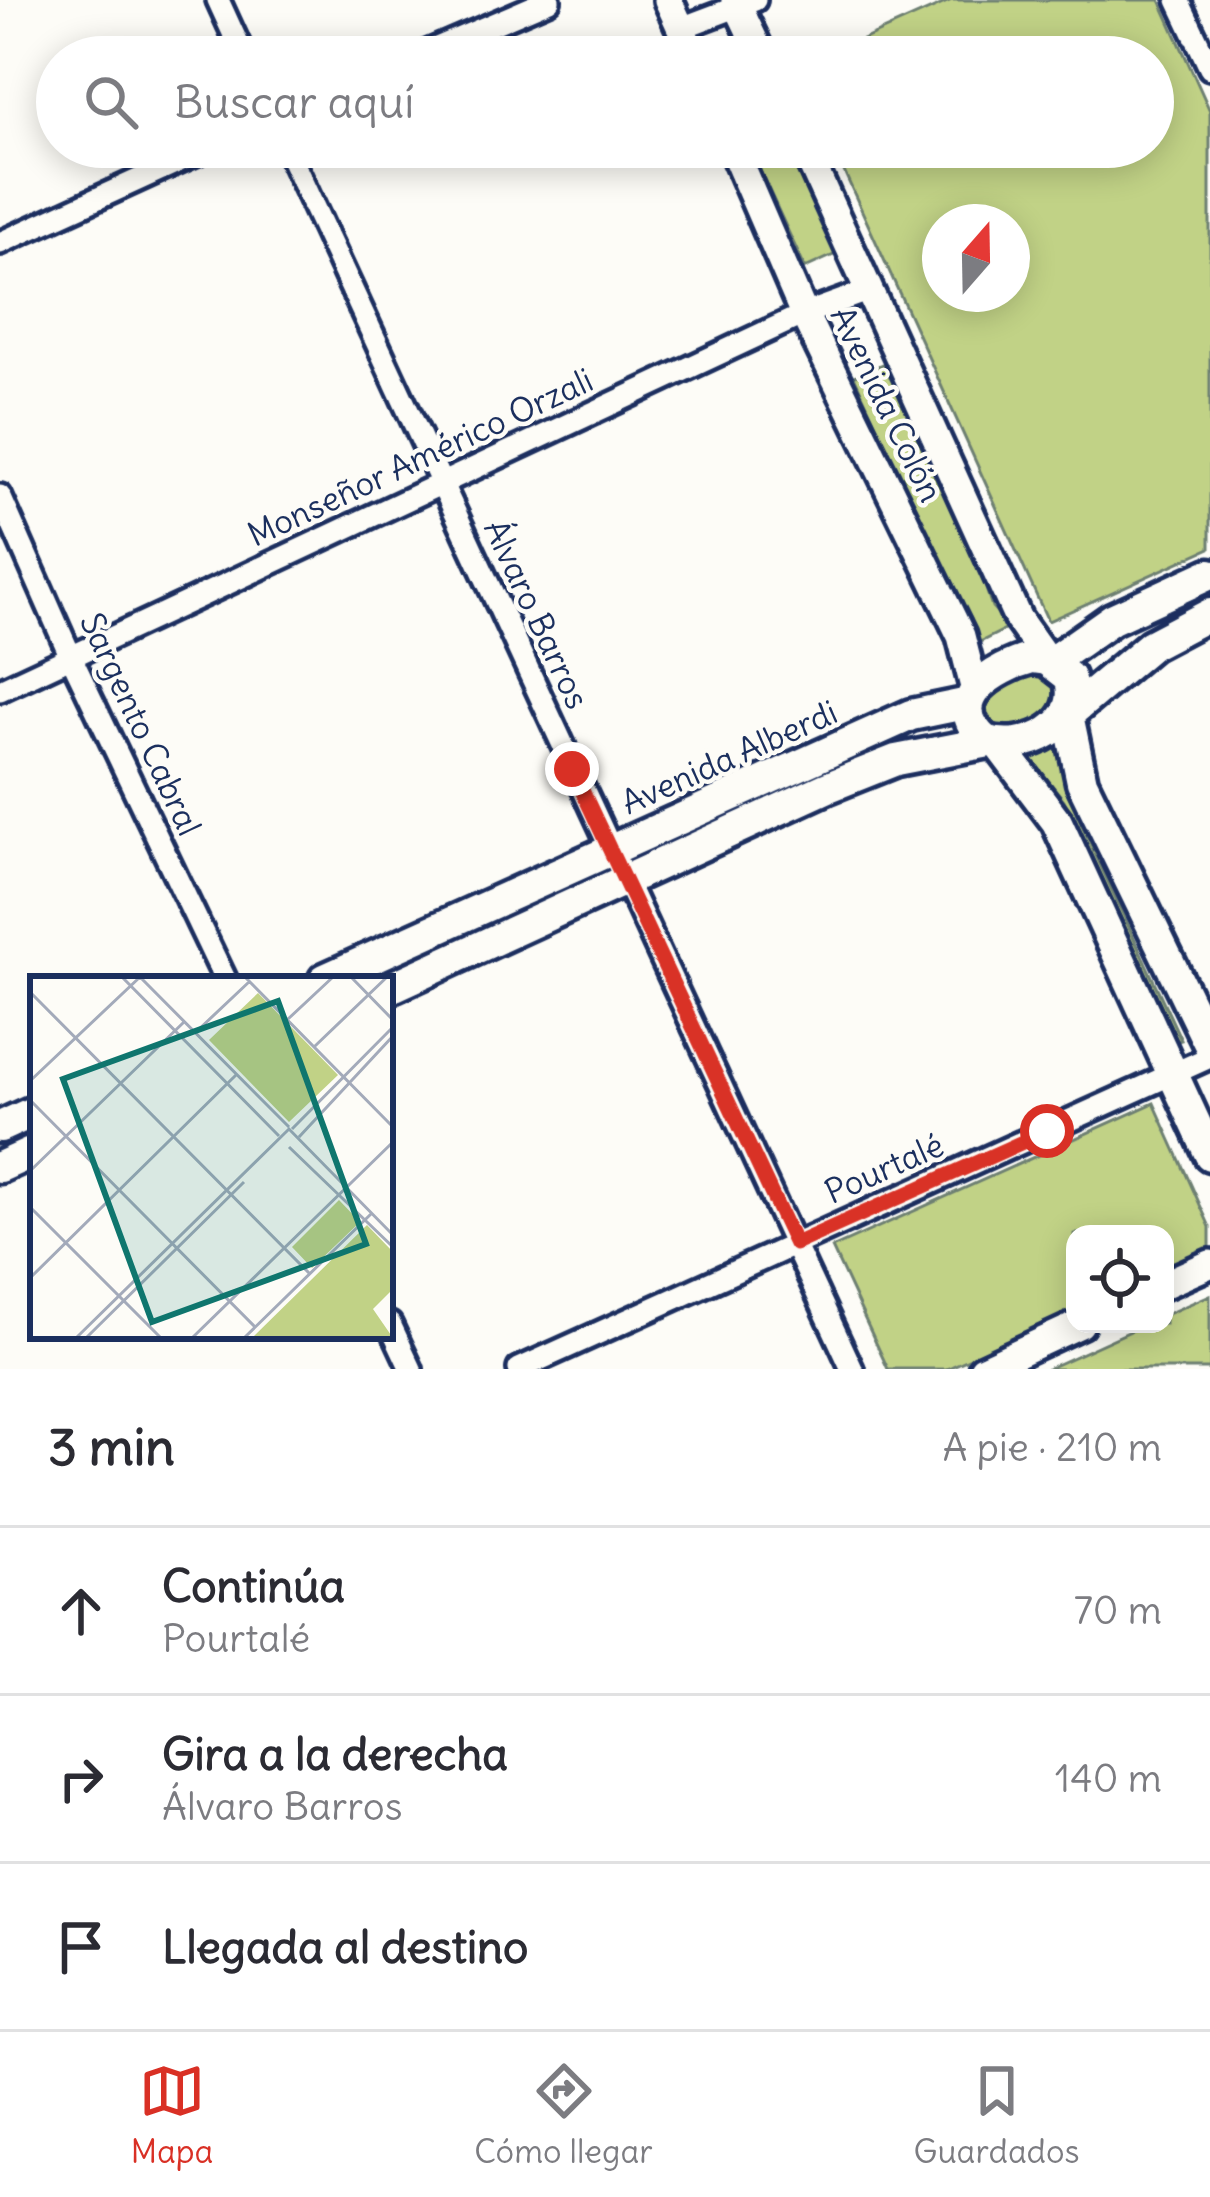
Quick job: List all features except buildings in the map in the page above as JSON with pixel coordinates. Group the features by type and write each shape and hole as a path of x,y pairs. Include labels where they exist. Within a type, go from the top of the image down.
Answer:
{"main road":[{"path":"1049,661 1112,619 1210,574"},
{"path":"994,743 1013,745 1043,735 1151,645 1210,614"},
{"path":"1210,1046 1082,782 1069,714 1074,702 1069,676 1049,661 1032,658 1001,668 972,697 970,722 994,743 1057,822 1210,1155"},
{"name":"Avenida Alberdi","path":"332,976 911,715 972,697"},
{"name":"Avenida Alberdi","path":"393,987 896,760 994,743"},
{"path":"0,1127 30,1113"},
{"path":"0,1167 30,1153"}],"street":[{"path":"218,0 234,36"},
{"path":"465,36 549,0"},
{"path":"668,0 685,36"},
{"path":"1178,0 1210,68"},
{"path":"681,28 743,2 755,36"},
{"path":"0,243 164,168"},
{"name":"Álvaro Barros","path":"296,168 853,1369"},
{"name":"Avenida Colón","path":"741,168 804,314 961,636 972,697"},
{"name":"Avenida Colón","path":"814,168 1018,619 1049,661"},
{"name":"Monseñor Américo Orzali","path":"0,690 804,314 870,290"},
{"name":"Sargento Cabral","path":"0,496 71,657 224,976"},
{"name":"Pourtalé","path":"519,1369 1210,1057"},
{"path":"1174,1280 1210,1264"},
{"path":"393,1330 411,1369"},
{"path":"983,1369 1066,1330"}],"green space":[{"path":"952,0 1160,0 1210,111 1210,548 1048,621 843,168 1174,168 1174,36 871,36"},
{"path":"759,168 800,168 838,253 805,268"},
{"path":"887,362 970,540 992,607 1010,627 974,645 971,619 935,554 854,376"},
{"path":"1034,670 1061,684 1051,715 1013,734 990,730 980,707 992,688"},
{"path":"1062,744 1067,792 1181,1040 1174,1042 1064,800 1031,759"},
{"path":"1154,1103 1210,1227 1210,1250 1174,1267 1174,1225 1066,1225 1066,1315 946,1369 888,1369 832,1248"},
{"path":"1210,1295 1210,1369 1047,1369 1126,1333 1174,1333 1174,1311"}],"route":[{"path":"572,769 795,1244 1047,1131"}]}
